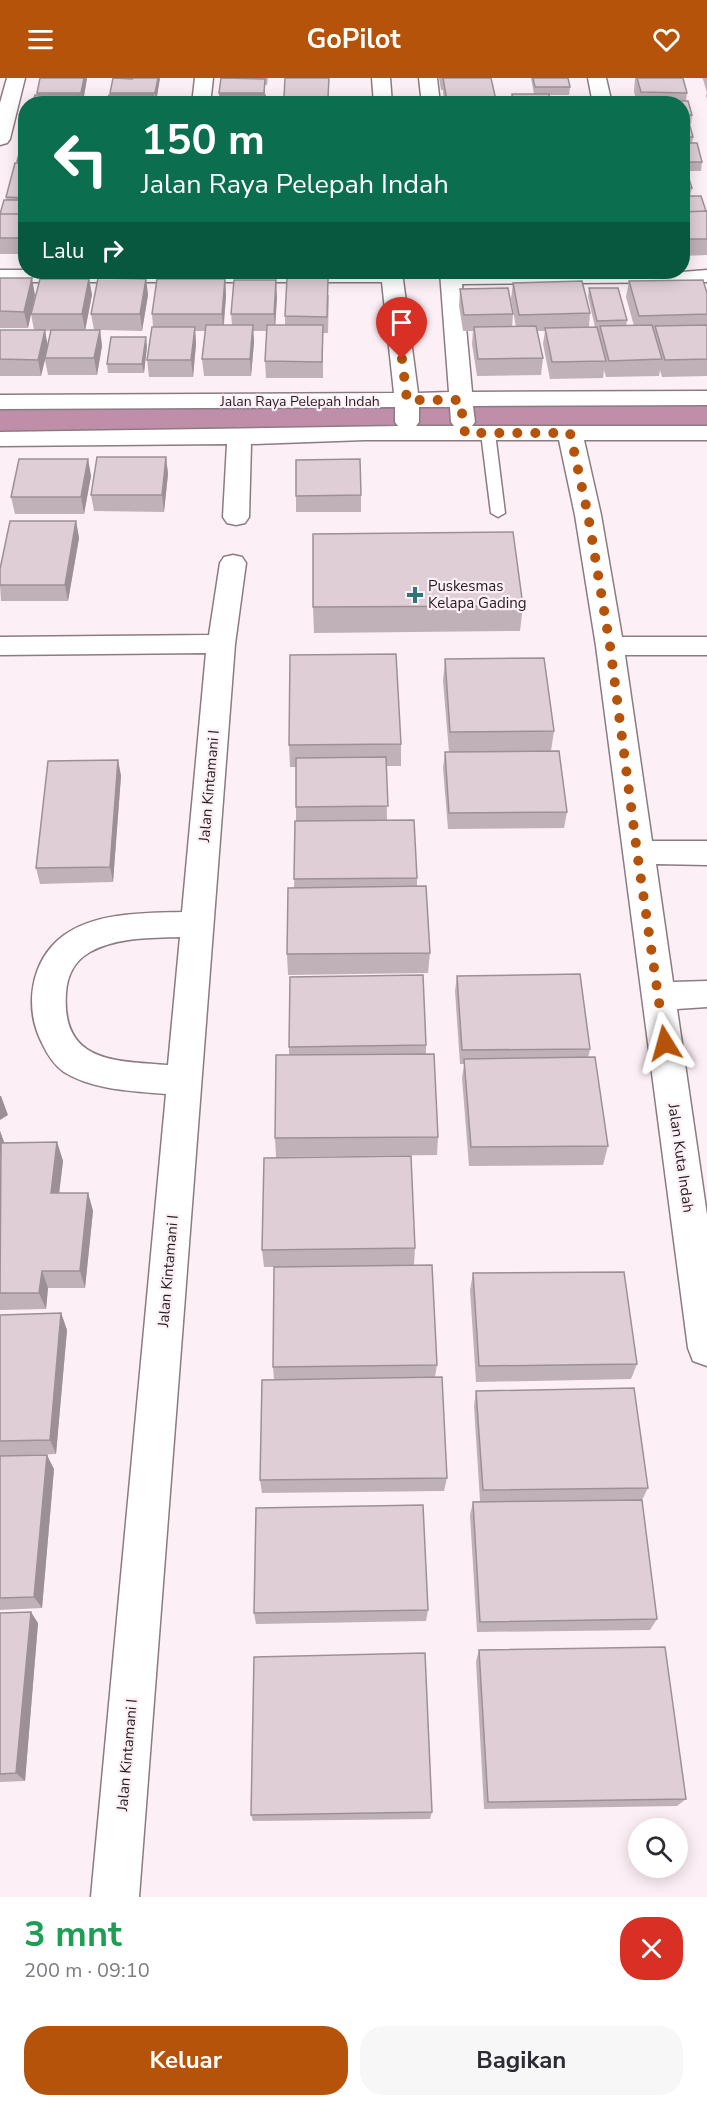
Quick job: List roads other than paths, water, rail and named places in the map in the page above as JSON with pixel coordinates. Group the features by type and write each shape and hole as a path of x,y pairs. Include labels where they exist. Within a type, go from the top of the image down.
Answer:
{"street":[{"path":"0,139 16,78"},
{"path":"202,96 204,78"},
{"path":"381,78 382,96"},
{"path":"428,78 430,96"},
{"path":"597,78 601,96"},
{"path":"690,275 707,276"},
{"path":"0,276 18,276"},
{"path":"393,279 407,417"},
{"path":"450,279 467,419"},
{"name":"Jalan Raya Pelepah Indah","path":"0,439 238,437 407,417 467,419 707,399"},
{"name":"Jalan Raya Pelepah Indah","path":"0,402 467,419 560,433 707,433"},
{"name":"Jalan Kuta Indah","path":"560,433 588,515 610,646 707,1348"},
{"path":"236,517 238,437"},
{"name":"Jalan Kintamani I","path":"115,1897 221,644 233,563"},
{"path":"0,646 221,644"},
{"path":"610,646 707,646"},
{"path":"637,852 707,854"},
{"path":"184,1081 98,1072 75,1061 59,1043 48,1016 46,990 57,963 72,947 96,935 118,928 198,924"},
{"path":"659,996 707,994"}],"lane":[{"path":"467,419 498,513"}],"waterway":[{"path":"0,418 707,417"}],"place":[{"name":"Puskesmas Kelapa Gading","path":"415,595"}]}
